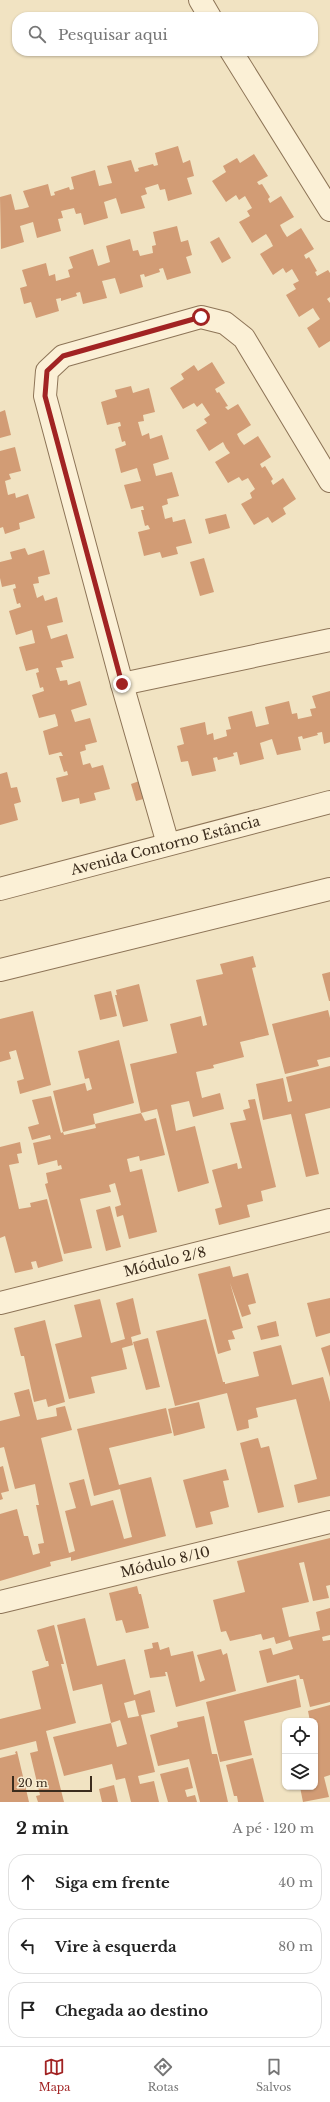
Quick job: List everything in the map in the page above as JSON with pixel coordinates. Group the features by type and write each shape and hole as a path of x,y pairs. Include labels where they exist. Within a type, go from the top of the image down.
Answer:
{"street":[{"path":"200,0 207,12"},
{"path":"234,56 330,210"},
{"path":"168,844 122,684 45,396 47,371 63,356 201,317 225,324 244,338 330,481"},
{"path":"122,684 330,640"},
{"name":"Avenida Contorno Estância","path":"0,889 330,802"},
{"path":"0,970 330,889"},
{"name":"Módulo 2/8","path":"0,1303 330,1220"},
{"name":"Módulo 8/10","path":"0,1602 330,1522"}],"building":[{"path":"178,146 183,163 190,160 194,176 187,178 192,194 168,201 165,189 160,190 158,184 145,188 147,194 141,196 145,208 121,214 116,198 104,202 108,218 84,225 81,213 76,214 74,208 61,211 63,218 58,219 61,231 37,238 33,222 20,226 24,242 1,249 0,197 11,194 15,210 29,207 23,191 48,184 51,196 55,195 54,192 69,187 70,190 74,189 71,177 95,170 99,186 112,183 107,166 131,160 135,172 139,171 138,168 153,164 154,166 158,165 155,153"},
{"path":"254,154 268,176 257,182 259,185 262,184 270,197 268,199 270,203 281,196 294,217 280,225 283,231 287,237 301,228 314,249 304,255 306,259 309,257 317,271 315,272 317,276 328,270 330,273 330,297 327,299 330,303 330,341 319,348 307,328 320,319 313,308 299,317 286,295 296,289 293,284 299,281 292,269 286,273 283,268 273,275 260,254 273,246 270,240 266,234 252,243 239,222 250,216 247,211 252,208 245,196 239,200 236,195 226,202 212,181 226,172 223,166 237,158 240,163"},
{"path":"177,226 181,242 188,240 192,255 186,257 191,273 167,280 163,268 159,269 160,272 145,277 144,274 140,275 143,287 120,294 115,278 102,281 107,298 83,304 80,292 76,293 77,296 61,301 61,298 56,299 59,311 36,318 31,302 24,304 20,288 27,286 22,270 46,263 49,276 55,274 56,281 70,277 68,270 73,268 69,257 93,249 98,266 110,262 106,246 130,239 133,251 138,250 140,256 153,253 152,246 156,245 153,232"},
{"path":"219,237 231,258 222,263 210,242"},
{"path":"212,362 225,383 215,389 217,393 219,392 228,406 225,407 228,410 238,404 251,425 237,434 240,440 244,445 258,436 271,457 260,464 262,468 265,466 273,479 271,481 273,485 283,478 296,499 283,508 286,514 272,523 268,517 254,525 241,504 252,498 250,493 255,489 248,478 242,481 239,477 228,483 215,462 230,453 223,442 209,451 196,430 207,423 204,419 210,415 202,403 197,407 194,403 183,409 170,388 184,379 181,374 194,365 198,371"},
{"path":"131,386 133,393 149,388 155,412 143,415 144,421 138,422 142,436 149,433 150,439 162,435 169,459 153,464 156,476 172,472 179,496 167,499 168,504 162,506 165,519 172,517 173,522 185,519 192,543 176,547 178,554 162,558 160,552 144,556 138,532 150,529 148,525 145,526 141,510 144,510 143,506 131,509 124,485 141,481 137,468 121,473 115,449 126,445 125,441 122,442 118,427 121,426 120,422 107,425 101,402 117,397 115,390"},
{"path":"5,410 11,435 0,438 0,412"},
{"path":"15,447 21,471 9,474 11,479 5,481 8,495 15,493 16,498 28,494 35,518 19,523 20,529 5,534 3,527 0,528 0,451"},
{"path":"226,514 230,528 209,534 205,519"},
{"path":"25,548 28,555 44,550 50,574 38,577 39,583 33,584 37,598 43,595 45,601 57,597 63,622 47,626 51,639 67,634 74,658 61,661 63,667 56,668 60,681 67,680 68,685 80,681 87,705 71,710 75,722 90,718 97,742 85,745 86,750 80,752 83,765 90,763 92,768 103,765 110,789 94,793 96,800 80,804 79,798 62,802 56,778 68,775 67,771 64,772 59,756 63,756 61,752 49,755 43,731 58,726 57,720 55,714 39,718 32,695 44,691 43,687 40,688 36,673 39,672 38,668 26,671 19,647 35,643 32,630 16,635 9,611 21,607 20,603 17,604 13,589 16,588 15,584 2,587 0,578 0,562 12,559 10,552"},
{"path":"204,558 214,592 200,596 190,562"},
{"path":"330,691 330,742 324,744 322,732 317,733 318,735 303,739 302,736 298,737 301,750 277,755 272,739 260,743 264,759 240,765 237,752 233,753 234,756 218,760 217,757 213,758 216,771 192,776 188,761 181,762 177,746 184,744 180,728 205,722 207,735 213,733 214,740 227,736 226,730 231,729 228,717 252,711 256,727 269,724 265,707 289,701 292,714 297,713 298,719 312,716 310,709 316,708 312,696"},
{"path":"7,772 11,788 17,787 21,802 14,804 18,820 0,825 0,774"},
{"path":"142,780 147,798 136,801 131,784"},
{"path":"253,956 256,967 252,968 269,1035 240,1042 244,1057 213,1065 214,1068 196,1072 202,1098 220,1093 224,1109 193,1117 189,1101 171,1105 176,1131 195,1126 209,1183 178,1192 157,1109 141,1113 130,1064 177,1053 170,1024 201,1016 203,1026 207,1025 196,980 223,974 220,964"},
{"path":"330,972 330,1001 329,1001 322,974"},
{"path":"139,984 148,1021 123,1027 115,995 117,995 116,990"},
{"path":"111,991 117,1016 100,1020 94,995"},
{"path":"328,1010 330,1018 330,1057 317,1060 319,1066 285,1074 272,1024"},
{"path":"33,1011 51,1085 20,1094 17,1081 24,1079 16,1050 9,1052 11,1059 0,1062 0,1019"},
{"path":"119,1040 134,1103 93,1114 95,1124 63,1132 53,1091 85,1083 87,1091 92,1089 89,1078 85,1079 78,1051"},
{"path":"330,1066 330,1108 305,1114 319,1174 306,1177 291,1114 263,1120 256,1084 283,1078 288,1102 292,1101 286,1077"},
{"path":"51,1096 61,1133 63,1132 64,1135 96,1128 95,1124 141,1113 145,1121 156,1118 165,1155 140,1161 139,1156 127,1159 130,1172 142,1169 157,1232 129,1239 123,1215 117,1217 115,1207 121,1205 115,1183 109,1185 111,1192 80,1199 92,1248 64,1254 45,1184 48,1183 46,1173 62,1169 61,1165 58,1166 57,1160 38,1165 33,1143 51,1139 50,1135 32,1140 28,1127 39,1124 32,1100"},
{"path":"255,1099 276,1187 261,1191 263,1201 247,1205 250,1217 219,1225 215,1209 222,1207 212,1170 237,1163 238,1169 242,1168 230,1123 246,1120 243,1110 250,1108 248,1100"},
{"path":"20,1142 22,1153 17,1154 19,1163 9,1165 19,1209 31,1207 30,1203 47,1199 63,1261 38,1268 36,1261 31,1262 33,1269 15,1273 5,1236 0,1238 0,1147"},
{"path":"110,1206 121,1247 106,1251 96,1210"},
{"path":"230,1266 233,1277 248,1273 256,1303 248,1305 251,1314 242,1317 230,1283 243,1328 232,1331 235,1339 228,1340 231,1350 218,1354 198,1274"},
{"path":"133,1298 141,1334 131,1337 133,1345 122,1348 127,1369 91,1377 95,1393 69,1399 55,1344 82,1337 74,1305 100,1299 111,1343 125,1339 116,1303"},
{"path":"330,1298 330,1333 316,1337 307,1303"},
{"path":"206,1319 223,1382 225,1382 225,1384 259,1376 253,1352 281,1345 292,1385 323,1377 330,1402 330,1496 298,1503 294,1485 317,1479 296,1399 256,1408 258,1417 248,1420 249,1428 237,1431 227,1393 175,1406 156,1331"},
{"path":"45,1320 65,1402 48,1407 46,1399 34,1402 24,1356 21,1356 14,1328"},
{"path":"276,1321 279,1336 261,1340 257,1326"},
{"path":"148,1338 160,1387 146,1390 133,1342"},
{"path":"330,1345 330,1377 321,1348"},
{"path":"29,1389 37,1420 57,1416 56,1408 65,1406 72,1430 41,1438 69,1553 75,1551 65,1511 76,1508 69,1483 84,1479 91,1506 113,1500 124,1539 132,1537 120,1489 94,1496 77,1429 166,1408 172,1433 109,1448 119,1485 151,1477 166,1536 71,1561 71,1557 50,1562 51,1566 0,1581 0,1514 17,1509 24,1536 28,1536 33,1555 40,1553 38,1544 44,1543 36,1505 39,1505 35,1484 15,1489 4,1447 0,1448 0,1421 20,1416 14,1393"},
{"path":"199,1402 205,1428 174,1436 168,1409"},
{"path":"258,1438 261,1448 269,1446 284,1507 258,1513 240,1443"},
{"path":"3,1466 9,1491 1,1493 3,1499 0,1500 0,1467"},
{"path":"226,1469 229,1480 223,1481 229,1507 210,1512 213,1524 196,1528 183,1480"},
{"path":"330,1538 330,1585 326,1586 329,1598 313,1601 304,1562 299,1563 309,1602 282,1608 289,1637 320,1630 316,1612 330,1608 330,1635 322,1637 323,1641 330,1640 330,1702 310,1707 303,1679 300,1679 299,1675 267,1683 259,1651 271,1648 273,1655 293,1649 290,1640 276,1644 274,1637 263,1640 261,1634 230,1641 226,1631 221,1632 213,1600 245,1592 237,1561"},
{"path":"137,1586 139,1594 141,1594 149,1628 126,1633 122,1620 116,1621 109,1593"},
{"path":"85,1618 97,1666 125,1659 134,1695 150,1690 155,1712 141,1715 155,1772 138,1776 140,1784 154,1781 159,1802 131,1802 125,1778 116,1780 112,1764 64,1776 53,1737 111,1723 102,1684 73,1691 57,1625","holes":["135,1700 139,1716 128,1718 124,1703","120,1720 127,1744 117,1747 111,1723"]},
{"path":"54,1625 64,1664 61,1664 76,1723 46,1731 64,1802 38,1802 36,1796 40,1795 30,1753 38,1751 36,1741 0,1750 0,1719 41,1709 32,1671 49,1666 48,1661 46,1661 37,1630"},
{"path":"158,1642 160,1650 169,1647 171,1656 193,1651 200,1682 205,1680 197,1655 221,1649 223,1655 227,1653 236,1691 176,1707 167,1672 165,1672 166,1676 150,1678 144,1650 153,1648 152,1643"},
{"path":"296,1679 301,1707 244,1721 252,1755 220,1762 206,1702"},
{"path":"330,1705 330,1775 324,1777 329,1797 303,1802 301,1790 318,1790 318,1718 309,1718 308,1711"},
{"path":"204,1716 212,1754 217,1754 228,1802 200,1802 189,1759 158,1766 150,1735 178,1727 177,1722"},
{"path":"17,1751 29,1802 0,1802 0,1758 16,1754 15,1752"},
{"path":"253,1758 264,1802 238,1802 237,1796 234,1796 226,1765"},
{"path":"188,1767 193,1788 185,1790 187,1797 195,1795 197,1802 168,1802 160,1774"},
{"path":"114,1785 118,1802 102,1802 99,1789"}],"route":[{"path":"122,684 45,396 47,371 63,356 201,317"}]}
